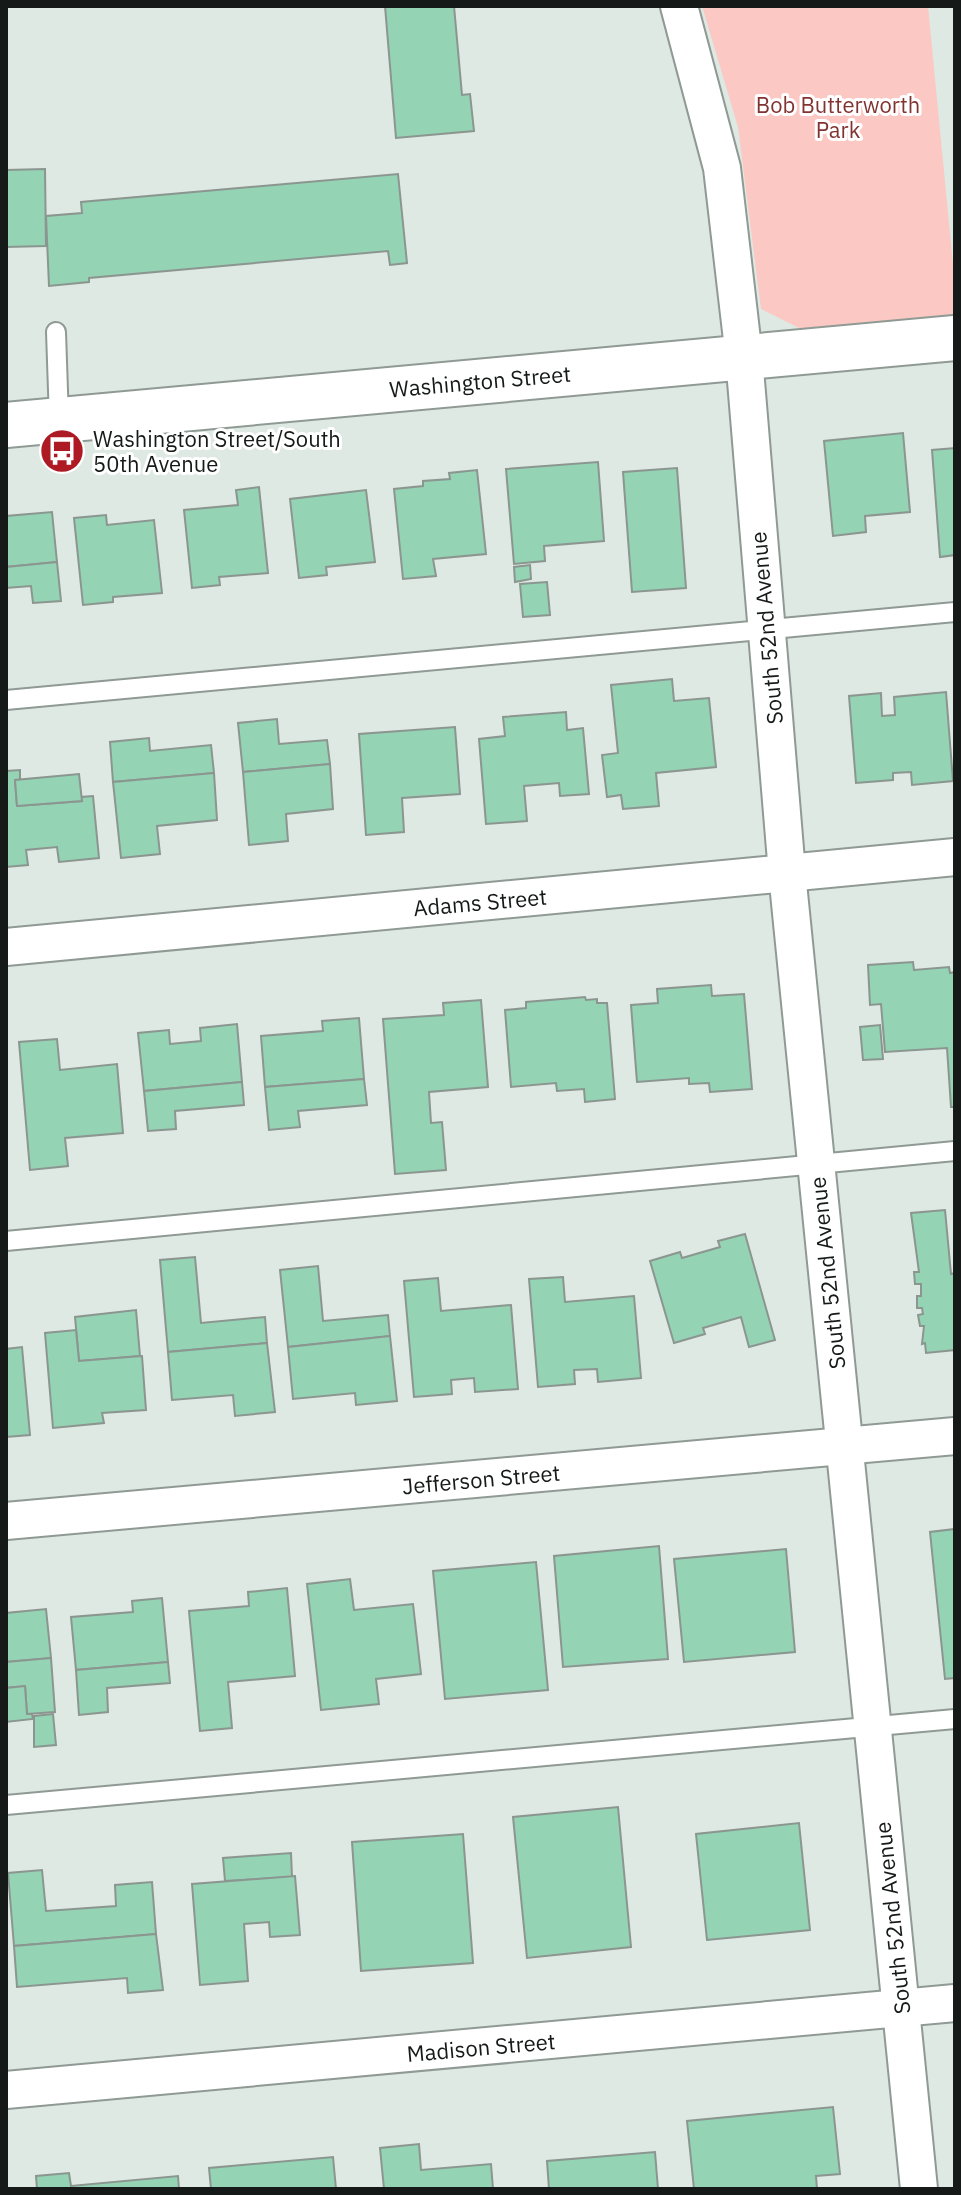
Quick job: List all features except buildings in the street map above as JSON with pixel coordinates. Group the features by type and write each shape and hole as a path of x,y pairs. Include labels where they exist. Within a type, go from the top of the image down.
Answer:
{"street":[{"name":"South 52nd Avenue","path":"679,6 722,168 744,357 787,873 919,2189"},
{"name":"Washington Street","path":"6,425 955,338"},
{"name":"Adams Street","path":"6,947 955,857"},
{"name":"Jefferson Street","path":"6,1521 955,1436"},
{"name":"Madison Street","path":"6,2090 955,2003"}],"lane":[{"path":"56,332 59,420"},
{"path":"6,700 955,612"},
{"path":"6,1241 955,1151"},
{"path":"6,1805 955,1719"}],"green space":[{"name":"Bob Butterworth Park","path":"702,6 928,6 955,285 955,319 805,331 761,309 738,127"}],"place":[{"name":"Washington Street/South 50th Avenue","path":"62,451"}]}
